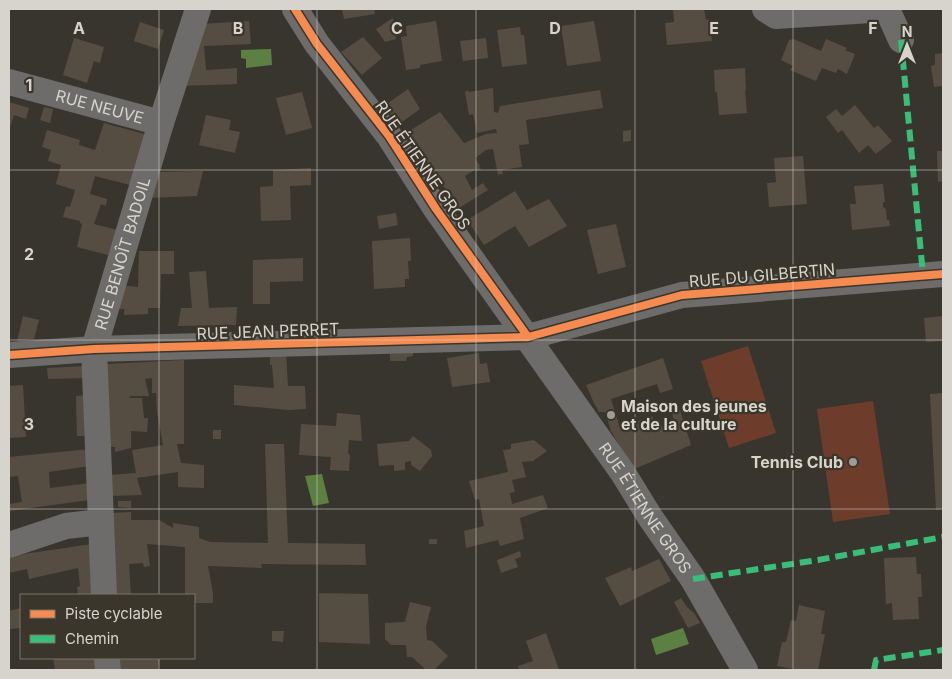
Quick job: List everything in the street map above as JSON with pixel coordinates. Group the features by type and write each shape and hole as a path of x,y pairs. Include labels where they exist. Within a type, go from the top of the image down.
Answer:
{"street":[{"name":"RUE BENOÎT BADOIL","path":"104,594 94,349 161,123 198,9"},
{"name":"RUE ÉTIENNE GROS","path":"295,9 317,44 389,136 436,209 623,472 650,517 693,579 745,670"},
{"path":"765,9 776,16 887,9 901,40"},
{"name":"RUE NEUVE","path":"9,82 161,123"},
{"name":"RUE DU GILBERTIN","path":"528,337 682,295 943,274"},
{"name":"RUE JEAN PERRET","path":"9,355 94,349 528,337"},
{"path":"9,545 66,526 101,522"}],"shaded area":[{"path":"271,49 272,65 246,68 246,59 241,58 241,50"},
{"path":"748,346 776,433 729,448 701,361"},
{"name":"Tennis Club","path":"873,401 890,514 833,522 817,409"},
{"path":"322,474 329,503 313,506 305,476"},
{"path":"683,628 689,644 656,655 651,639"}],"building":[{"path":"342,9 374,9 375,14 344,19"},
{"path":"673,9 704,9 706,20 709,19 712,41 667,45 665,23 674,22"},
{"path":"393,18 396,39 385,42 376,29"},
{"path":"249,21 251,44 204,46 206,70 237,68 237,84 181,86 196,37 203,37 202,24"},
{"path":"436,21 442,61 406,70 401,37 407,36 406,26"},
{"path":"594,21 601,61 567,66 561,26"},
{"path":"140,22 164,30 158,49 134,41"},
{"path":"520,27 521,35 524,35 527,64 502,67 497,30"},
{"path":"363,37 382,58 362,75 341,52"},
{"path":"74,38 104,47 100,63 94,61 87,83 63,75"},
{"path":"486,38 488,58 463,61 460,41"},
{"path":"794,39 821,51 826,39 847,48 845,50 855,54 847,74 838,69 836,73 822,68 816,81 790,70 793,66 781,60 789,40"},
{"path":"943,53 943,86 934,87 931,66 935,65 935,54"},
{"path":"745,68 747,113 719,115 714,70"},
{"path":"493,88 494,112 498,113 500,106 600,90 603,108 526,120 529,144 519,145 522,167 502,170 503,174 498,175 493,149 486,150 475,158 481,169 477,171 476,169 465,176 472,190 483,183 488,190 459,208 406,133 440,112 464,143 486,134 497,133 496,129 477,133 473,114 469,115 465,92 468,90 469,92"},
{"path":"408,89 420,109 399,124 384,106"},
{"path":"302,92 312,128 286,135 276,98"},
{"path":"9,102 29,108 26,119 14,115 9,131"},
{"path":"855,105 874,128 878,125 892,141 876,154 868,145 859,153 842,130 838,133 826,117 836,109 842,116"},
{"path":"44,107 53,109 50,123 40,120"},
{"path":"206,115 231,120 229,130 240,132 235,153 199,145"},
{"path":"104,123 148,135 134,186 95,176 90,194 107,199 106,206 101,204 94,224 118,230 108,255 77,247 82,224 80,221 63,217 66,206 70,207 75,190 56,184 61,165 48,161 51,150 42,147 47,130 80,140 79,145 95,150"},
{"path":"631,130 631,141 623,142 623,131"},
{"path":"937,151 943,151 943,181 938,182"},
{"path":"803,156 807,204 769,207 767,183 776,182 774,158"},
{"path":"311,168 311,185 290,186 291,220 261,221 260,187 273,186 273,170"},
{"path":"203,171 197,196 147,198 155,172"},
{"path":"883,184 885,202 883,202 883,207 886,209 887,220 889,220 890,226 852,230 850,204 856,204 854,186"},
{"path":"515,191 527,210 549,199 567,226 529,247 515,226 484,245 467,220"},
{"path":"396,213 398,225 379,229 377,216"},
{"path":"616,224 626,267 598,274 587,230"},
{"path":"410,238 411,261 408,261 409,279 405,279 405,287 374,289 372,241"},
{"path":"139,251 174,251 174,274 161,274 160,308 148,308 148,314 124,315 124,309 113,309 119,285 138,287"},
{"path":"303,258 303,281 270,282 270,304 253,304 253,260"},
{"path":"206,271 209,308 237,307 236,325 178,326 181,308 192,308 189,272"},
{"path":"23,316 39,320 34,339 17,341"},
{"path":"943,316 943,341 926,342 924,318"},
{"path":"390,349 413,349 413,356 407,357 406,361 390,361"},
{"path":"286,351 288,386 305,386 306,409 289,410 234,405 234,385 274,388 270,357"},
{"path":"479,353 480,364 487,363 490,382 452,387 447,358"},
{"name":"Maison des jeunes et de la culture","path":"663,358 673,389 660,393 657,384 611,399 620,428 652,416 656,428 674,421 672,413 680,410 691,445 632,470 611,431 605,412 599,412 586,385"},
{"path":"184,360 184,444 177,444 181,463 204,465 204,488 178,487 178,472 137,478 142,495 109,496 109,475 136,473 132,450 163,445 157,412 156,393 152,393 152,378 145,379 149,396 130,396 130,398 142,398 144,418 148,418 147,432 131,431 131,448 115,452 115,447 109,447 107,364"},
{"path":"87,366 88,378 48,379 47,368"},
{"path":"23,385 26,437 9,438 9,386"},
{"path":"943,393 943,509 936,510 930,394"},
{"path":"88,395 90,436 77,436 76,396"},
{"path":"337,413 360,415 362,441 349,440 349,471 330,470 331,457 299,455 301,424 336,426"},
{"path":"213,430 221,430 221,439 213,439"},
{"path":"413,436 431,450 432,456 420,471 411,465 411,461 405,462 405,470 394,471 394,465 379,466 377,444 409,441"},
{"path":"534,440 547,451 533,461 522,462 526,477 512,480 515,492 510,493 512,504 543,495 548,508 520,518 524,539 500,546 498,540 466,548 464,531 484,526 479,499 475,500 469,481 508,472 503,450 511,449 511,444"},
{"path":"265,444 284,444 288,543 365,544 366,565 261,564 262,568 208,566 213,603 195,603 195,594 185,594 185,547 147,544 150,566 144,567 143,563 129,564 131,594 113,594 108,513 131,512 131,520 159,520 173,528 173,523 199,527 199,538 210,542 268,543"},
{"path":"90,449 90,466 49,472 50,488 90,483 89,500 9,511 9,504 22,502 18,476 9,477 9,457"},
{"path":"118,501 131,501 131,508 118,507"},
{"path":"429,539 437,539 437,544 429,544"},
{"path":"92,544 96,594 78,594 77,587 80,586 78,568 29,579 27,569 9,573 9,558"},
{"path":"520,551 521,557 515,559 518,567 501,573 497,560"},
{"path":"916,557 917,574 921,574 922,597 918,597 919,619 893,620 892,603 886,604 884,558"},
{"path":"659,559 671,581 620,606 605,578 631,567 632,571"},
{"path":"319,593 368,594 370,644 319,642"},
{"path":"681,598 700,623 688,628 674,602"},
{"path":"410,602 431,607 426,627 427,640 432,641 448,656 434,670 426,670 412,657 407,657 406,645 391,645 385,639 385,623 405,622"},
{"path":"799,605 825,611 821,634 825,634 818,670 799,670 777,666 782,642 786,642 791,620 796,621"},
{"path":"20,608 20,628 9,629 9,611"},
{"path":"272,631 284,631 283,642 272,641"},
{"path":"546,633 559,670 519,670 518,666 533,661 526,641"},
{"path":"53,659 103,659 104,670 55,670"},
{"path":"120,659 160,659 158,668 163,670 127,670 121,669"}],"marked path":[{"path":"901,40 923,275"},
{"path":"693,579 818,560 943,537"},
{"path":"874,670 876,660 943,650"}],"cycle path":[{"path":"295,9 317,44 389,136 436,209 528,337"},
{"path":"9,355 94,349 528,337 682,295 943,274"}],"place":[{"name":"Maison des jeunes et de la culture","path":"611,415"},
{"name":"Tennis Club","path":"853,462"}]}
